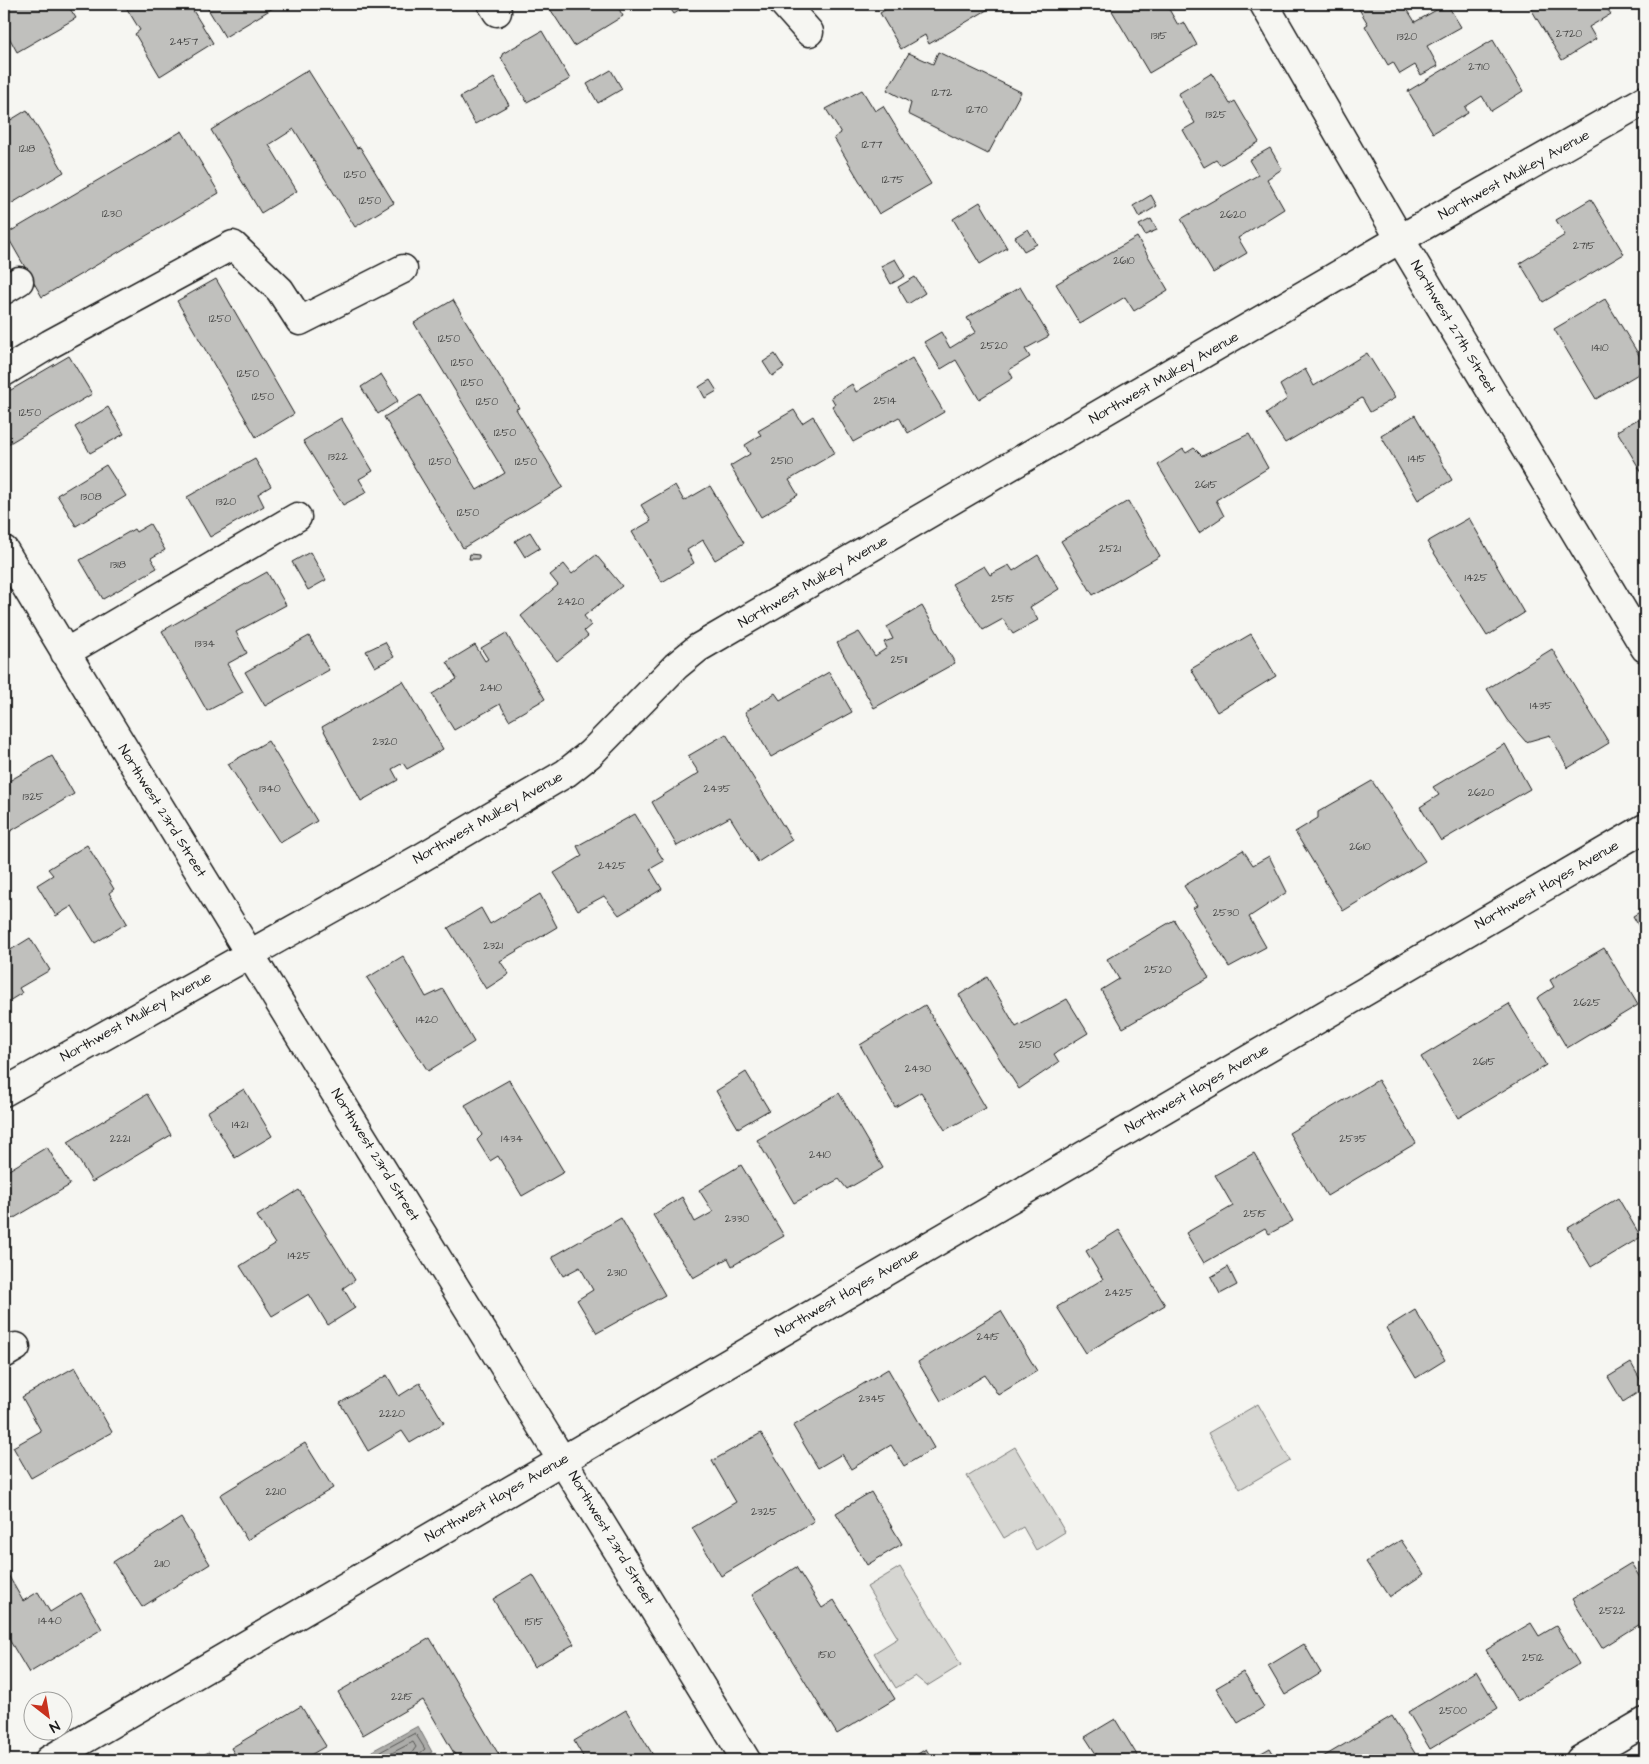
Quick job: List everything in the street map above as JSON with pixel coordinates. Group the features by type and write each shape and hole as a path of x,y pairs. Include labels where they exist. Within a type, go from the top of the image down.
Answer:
{"street":[{"path":"784,4 809,32"},
{"name":"Northwest 27th Street","path":"1264,4 1400,239 1645,648"},
{"name":"Northwest Mulkey Avenue","path":"4,1092 421,858 566,773 590,754 676,666 698,648 1400,239 1645,100"},
{"path":"4,372 234,245 280,290 300,321 404,269"},
{"path":"65,652 297,517"},
{"name":"Northwest 23rd Street","path":"4,550 746,1760"},
{"name":"Northwest Hayes Avenue","path":"49,1760 1645,828"},
{"path":"1580,1760 1645,1722"}],"shaded area":[{"path":"1258,1404 1290,1460 1240,1489 1208,1433"},
{"path":"1015,1447 1065,1532 1036,1550 1023,1527 1004,1538 967,1476"},
{"path":"900,1567 961,1665 927,1686 915,1676 896,1688 874,1653 898,1638 867,1587"}],"water":[{"path":"418,1726 432,1752 418,1760 377,1760 372,1751"}],"building":[{"path":"4,4 67,4 76,18 17,52 4,28"},
{"path":"124,4 189,4 213,43 160,76 135,34 140,30"},
{"path":"205,4 278,4 278,5 225,37"},
{"path":"547,4 616,4 623,16 574,46"},
{"path":"667,4 690,4 674,14"},
{"path":"894,4 997,4 929,44 925,35 901,49 880,13"},
{"path":"1108,4 1166,4 1178,25 1184,22 1197,45 1149,73"},
{"path":"1356,4 1404,4 1415,22 1447,4 1461,27 1427,46 1438,66 1421,75 1415,65 1400,74 1393,62 1388,65 1365,26 1368,24"},
{"path":"1528,4 1620,4 1608,10 1611,14 1589,27 1596,39 1562,60"},
{"path":"542,31 570,79 527,102 501,58 502,54"},
{"path":"1493,40 1523,91 1491,111 1482,96 1465,107 1468,113 1433,133 1408,91"},
{"path":"938,52 1021,92 988,154 908,114 911,103 887,90 909,53 933,64"},
{"path":"308,70 357,148 360,147 394,203 355,227 294,129 269,145 297,191 261,213 211,130"},
{"path":"611,70 622,89 598,103 587,84"},
{"path":"1212,73 1230,104 1235,101 1259,142 1220,165 1216,160 1204,167 1183,130 1195,123 1178,94"},
{"path":"494,78 509,105 475,124 460,97"},
{"path":"862,90 875,111 883,106 931,184 879,214 834,138 841,133 826,109"},
{"path":"27,110 64,172 4,208 4,124"},
{"path":"182,131 219,193 42,297 6,234"},
{"path":"1270,148 1282,169 1267,179 1284,209 1238,238 1247,253 1213,273 1181,219 1258,175 1249,160"},
{"path":"1151,195 1157,206 1139,217 1133,206"},
{"path":"1591,199 1624,254 1543,302 1520,263 1565,235 1556,220"},
{"path":"980,202 1007,248 980,264 953,219"},
{"path":"1151,219 1157,230 1145,235 1139,225"},
{"path":"1028,229 1037,244 1024,251 1015,237"},
{"path":"1137,237 1168,290 1134,311 1125,297 1080,324 1056,284"},
{"path":"895,259 905,276 891,284 881,266"},
{"path":"915,277 925,293 908,304 898,287"},
{"path":"216,279 294,414 256,437 177,301"},
{"path":"1020,287 1049,336 1025,349 1030,357 1009,370 1013,378 979,399 956,360 941,369 924,342 941,332 950,348 976,332 967,318"},
{"path":"1605,299 1645,365 1645,370 1596,399 1554,329"},
{"path":"453,300 519,408 516,409 563,487 463,548 384,417 420,395 477,490 505,473 414,323"},
{"path":"1367,353 1395,398 1370,412 1362,398 1285,443 1266,414 1287,399 1280,385 1305,369 1314,386"},
{"path":"775,354 784,368 772,376 763,362"},
{"path":"69,356 92,394 8,444 4,437 4,394"},
{"path":"912,358 944,412 908,433 899,417 853,442 832,406 835,404 831,397 852,384 856,392"},
{"path":"381,374 398,401 378,414 361,387"},
{"path":"710,380 717,391 705,398 699,387"},
{"path":"108,407 124,434 90,453 75,427"},
{"path":"794,410 802,423 813,416 835,453 789,480 798,495 761,517 730,466 750,454 745,445 761,435 758,431"},
{"path":"1415,415 1452,480 1418,500 1381,436"},
{"path":"1645,415 1645,478 1617,431"},
{"path":"341,418 373,471 359,479 367,492 343,505 303,441"},
{"path":"1249,434 1268,468 1216,500 1224,516 1199,533 1158,465 1183,449 1186,453 1194,448 1202,456"},
{"path":"255,459 271,486 258,494 264,506 210,537 187,497"},
{"path":"106,465 126,496 76,526 57,495"},
{"path":"675,485 684,501 710,486 744,543 715,560 703,540 687,550 694,563 662,582 632,532 651,521 641,505"},
{"path":"1128,501 1160,556 1093,595 1061,541"},
{"path":"1469,518 1524,613 1487,636 1427,542"},
{"path":"150,524 165,550 151,558 157,568 103,599 80,560 134,529 136,532"},
{"path":"530,532 540,548 525,557 515,541"},
{"path":"310,552 326,580 308,590 292,562"},
{"path":"470,554 479,555 479,559 469,559"},
{"path":"596,555 622,586 584,616 591,625 584,631 588,636 557,661 521,616 558,585 550,575 564,564 572,574"},
{"path":"1038,555 1059,589 1030,607 1038,620 1013,634 1003,619 983,630 952,584 984,566 990,575 1009,565 1013,571"},
{"path":"267,572 286,605 236,632 247,653 227,664 243,692 207,711 162,631"},
{"path":"922,606 955,663 874,708 837,643 859,632 875,656 887,648 884,642 893,639 887,627"},
{"path":"506,633 545,699 509,720 500,704 454,730 432,694 457,679 447,662 475,645 485,661 488,659 481,648"},
{"path":"1251,634 1276,676 1217,712 1191,669"},
{"path":"309,636 329,670 265,706 245,672"},
{"path":"385,642 394,657 375,667 366,651"},
{"path":"1552,649 1609,743 1568,768 1550,735 1526,742 1507,720 1487,689"},
{"path":"829,672 852,712 771,757 745,712 775,693 780,700"},
{"path":"403,681 443,749 407,769 403,763 392,769 398,780 361,801 322,727"},
{"path":"726,734 792,840 758,862 730,817 677,846 652,802 699,773 688,756"},
{"path":"268,741 317,821 280,843 228,764"},
{"path":"1505,744 1530,789 1441,841 1420,807 1439,795 1433,787"},
{"path":"52,756 74,794 4,835 4,784"},
{"path":"1372,781 1425,861 1343,911 1295,832 1318,818 1318,812"},
{"path":"635,814 664,861 650,869 662,889 619,915 604,896 578,910 554,873 582,856 577,846"},
{"path":"87,845 114,889 109,893 127,923 95,943 72,906 56,916 37,885 53,875 48,869"},
{"path":"1243,850 1253,865 1269,856 1287,892 1249,917 1266,947 1229,967 1193,908 1197,906 1184,886"},
{"path":"540,894 557,927 500,961 509,974 486,989 448,928 481,908 490,924"},
{"path":"1645,909 1645,937 1633,916"},
{"path":"1174,920 1209,978 1123,1028 1101,990 1119,979 1107,959"},
{"path":"30,938 50,970 19,988 22,993 4,1004 4,954"},
{"path":"1604,948 1638,1005 1567,1048 1537,998 1554,987 1550,980"},
{"path":"403,956 426,997 443,989 474,1042 428,1071 367,978"},
{"path":"987,977 1016,1027 1067,999 1088,1033 1054,1054 1059,1062 1019,1089 959,995"},
{"path":"1509,1004 1546,1065 1458,1118 1421,1057"},
{"path":"925,1005 986,1108 945,1130 921,1092 895,1107 860,1045"},
{"path":"746,1072 769,1110 738,1128 716,1091"},
{"path":"509,1080 564,1172 522,1196 498,1156 490,1161 477,1140 482,1135 465,1105"},
{"path":"1378,1080 1416,1143 1327,1196 1289,1133"},
{"path":"244,1089 272,1136 235,1158 207,1112"},
{"path":"839,1093 883,1168 847,1189 839,1179 794,1203 757,1140"},
{"path":"147,1094 171,1135 92,1182 68,1142"},
{"path":"47,1147 70,1185 4,1224 4,1173"},
{"path":"1254,1153 1293,1221 1269,1234 1265,1228 1204,1263 1186,1233 1233,1206 1215,1175"},
{"path":"741,1165 784,1236 732,1266 728,1258 693,1278 653,1215 682,1197 695,1222 713,1212 699,1190"},
{"path":"299,1190 355,1280 343,1288 355,1308 328,1325 309,1294 272,1316 240,1266 275,1244 257,1216"},
{"path":"1618,1198 1641,1237 1591,1267 1568,1228"},
{"path":"621,1218 665,1295 597,1333 577,1300 593,1290 580,1267 563,1276 552,1257"},
{"path":"1119,1230 1165,1305 1086,1353 1057,1307 1103,1279 1086,1251"},
{"path":"1228,1267 1237,1285 1220,1294 1211,1277"},
{"path":"1415,1310 1445,1360 1416,1378 1386,1328"},
{"path":"1001,1311 1037,1371 998,1395 985,1375 941,1401 918,1362"},
{"path":"1631,1363 1645,1388 1623,1402 1608,1377"},
{"path":"75,1367 112,1432 31,1478 13,1447 41,1431 22,1397"},
{"path":"888,1369 934,1448 904,1466 891,1445 851,1469 842,1454 818,1468 793,1426"},
{"path":"387,1375 399,1396 420,1383 444,1423 410,1443 402,1431 368,1451 340,1403"},
{"path":"761,1433 814,1521 721,1576 692,1528 736,1502 712,1461"},
{"path":"305,1443 333,1488 247,1540 220,1495"},
{"path":"871,1492 902,1544 867,1565 836,1513"},
{"path":"181,1518 210,1564 142,1607 113,1562"},
{"path":"1401,1540 1424,1574 1389,1597 1366,1562"},
{"path":"1631,1563 1645,1586 1645,1621 1602,1648 1572,1599"},
{"path":"796,1567 822,1608 834,1600 895,1699 837,1734 752,1595"},
{"path":"7,1573 23,1601 38,1592 50,1612 81,1593 102,1629 29,1673 7,1636 4,1638 4,1575"},
{"path":"533,1575 574,1644 534,1667 493,1599"},
{"path":"1531,1623 1539,1636 1556,1626 1579,1664 1517,1701 1486,1650"},
{"path":"430,1638 502,1760 458,1760 423,1700 363,1735 338,1692"},
{"path":"1304,1644 1321,1673 1285,1695 1268,1666"},
{"path":"1476,1671 1498,1708 1430,1749 1408,1712"},
{"path":"1243,1672 1264,1707 1238,1723 1216,1688"},
{"path":"301,1706 326,1746 302,1760 238,1760 231,1748"},
{"path":"626,1710 656,1760 585,1760 574,1741"},
{"path":"1392,1716 1416,1755 1408,1760 1325,1760 1323,1757"},
{"path":"1115,1719 1140,1760 1100,1760 1085,1737"},
{"path":"1270,1748 1277,1760 1249,1760"},
{"path":"926,1749 933,1760 908,1760"},
{"path":"209,1752 214,1760 194,1760"}]}
